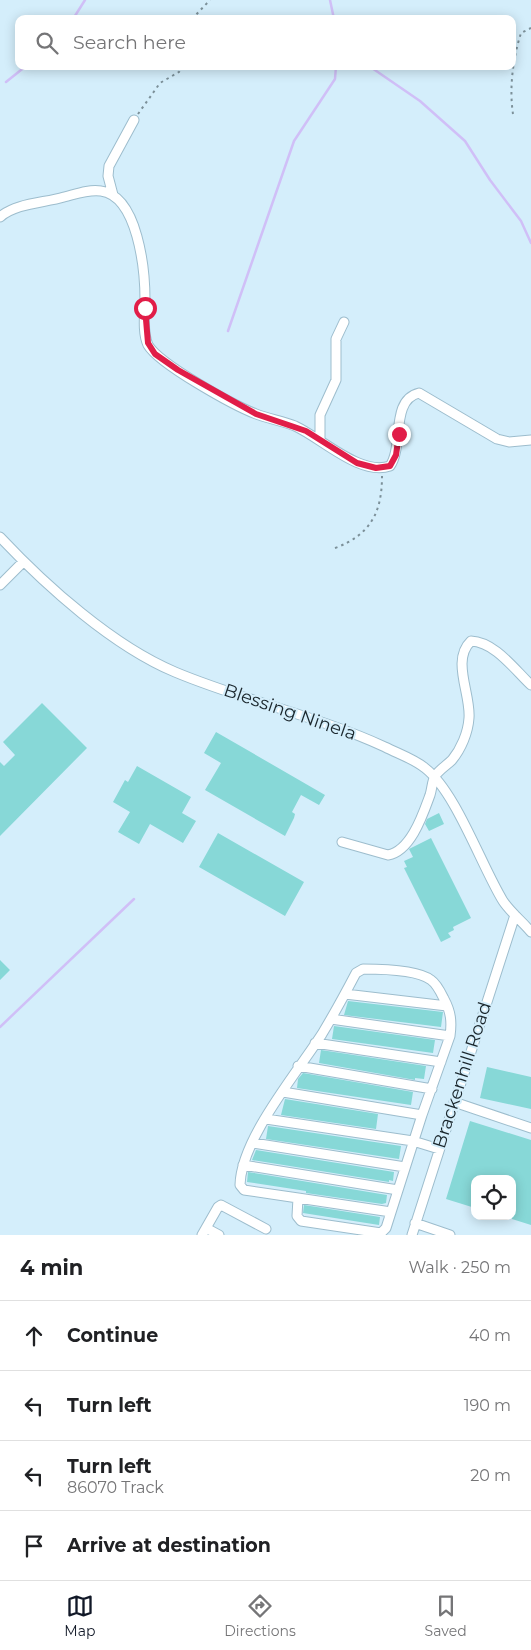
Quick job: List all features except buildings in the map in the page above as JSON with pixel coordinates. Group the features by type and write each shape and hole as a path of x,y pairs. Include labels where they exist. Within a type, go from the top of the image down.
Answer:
{"street":[{"path":"113,195 108,176 109,166 134,120"},
{"path":"0,218 14,209 84,192 101,191 113,195 122,203 133,223 142,257 145,285 145,330 148,343 155,354 178,370 242,407 256,414 294,426 320,439 357,463 382,469 390,466 394,461 402,407 408,399 419,393 497,439 509,442 531,440"},
{"path":"320,439 320,415 336,380 336,340 344,322"},
{"name":"Blessing Ninela","path":"0,537 23,562 92,620 136,652 175,672 360,736 413,760 435,776 504,901 531,932"},
{"path":"0,585 23,562"},
{"path":"342,842 388,855 396,854 403,849 425,807 435,776 453,759 464,738 469,718 468,695 461,661 464,648 471,642 481,642 492,648 531,685"},
{"name":"Brackenhill Road","path":"412,1235 515,915"},
{"path":"298,1198 297,1216 301,1221 375,1233 380,1233 386,1228 452,1025 447,1006 431,980 420,974 386,970 359,971 331,1019 298,1066 266,1119 243,1165 240,1185 244,1190 298,1198 391,1212"},
{"path":"345,994 447,1006"},
{"path":"331,1019 450,1036"},
{"path":"315,1043 441,1062"},
{"path":"298,1066 432,1089"},
{"path":"283,1092 422,1115"},
{"path":"454,1102 531,1128"},
{"path":"266,1119 413,1141 439,1149"},
{"path":"253,1143 405,1167"},
{"path":"243,1165 398,1190"},
{"path":"219,1235 204,1232 218,1206 221,1205 266,1229"},
{"path":"415,1223 450,1235"}],"path":[{"path":"196,15 210,0"},
{"path":"516,58 521,33 531,28"},
{"path":"134,120 160,84 180,70"},
{"path":"512,114 514,70"},
{"path":"335,548 352,542 374,520 382,490 382,469"}],"waterway":[{"path":"76,15 85,0"},
{"path":"330,0 333,15"},
{"path":"6,82 21,70"},
{"path":"228,331 294,141 335,79 336,70"},
{"path":"375,70 420,101 465,141 490,180 521,221 531,243"},
{"path":"0,1027 134,899"}],"route":[{"path":"145,308 145,330 148,343 155,354 178,370 256,414 306,431 357,463 382,469 390,466 394,461 399,434"}]}
